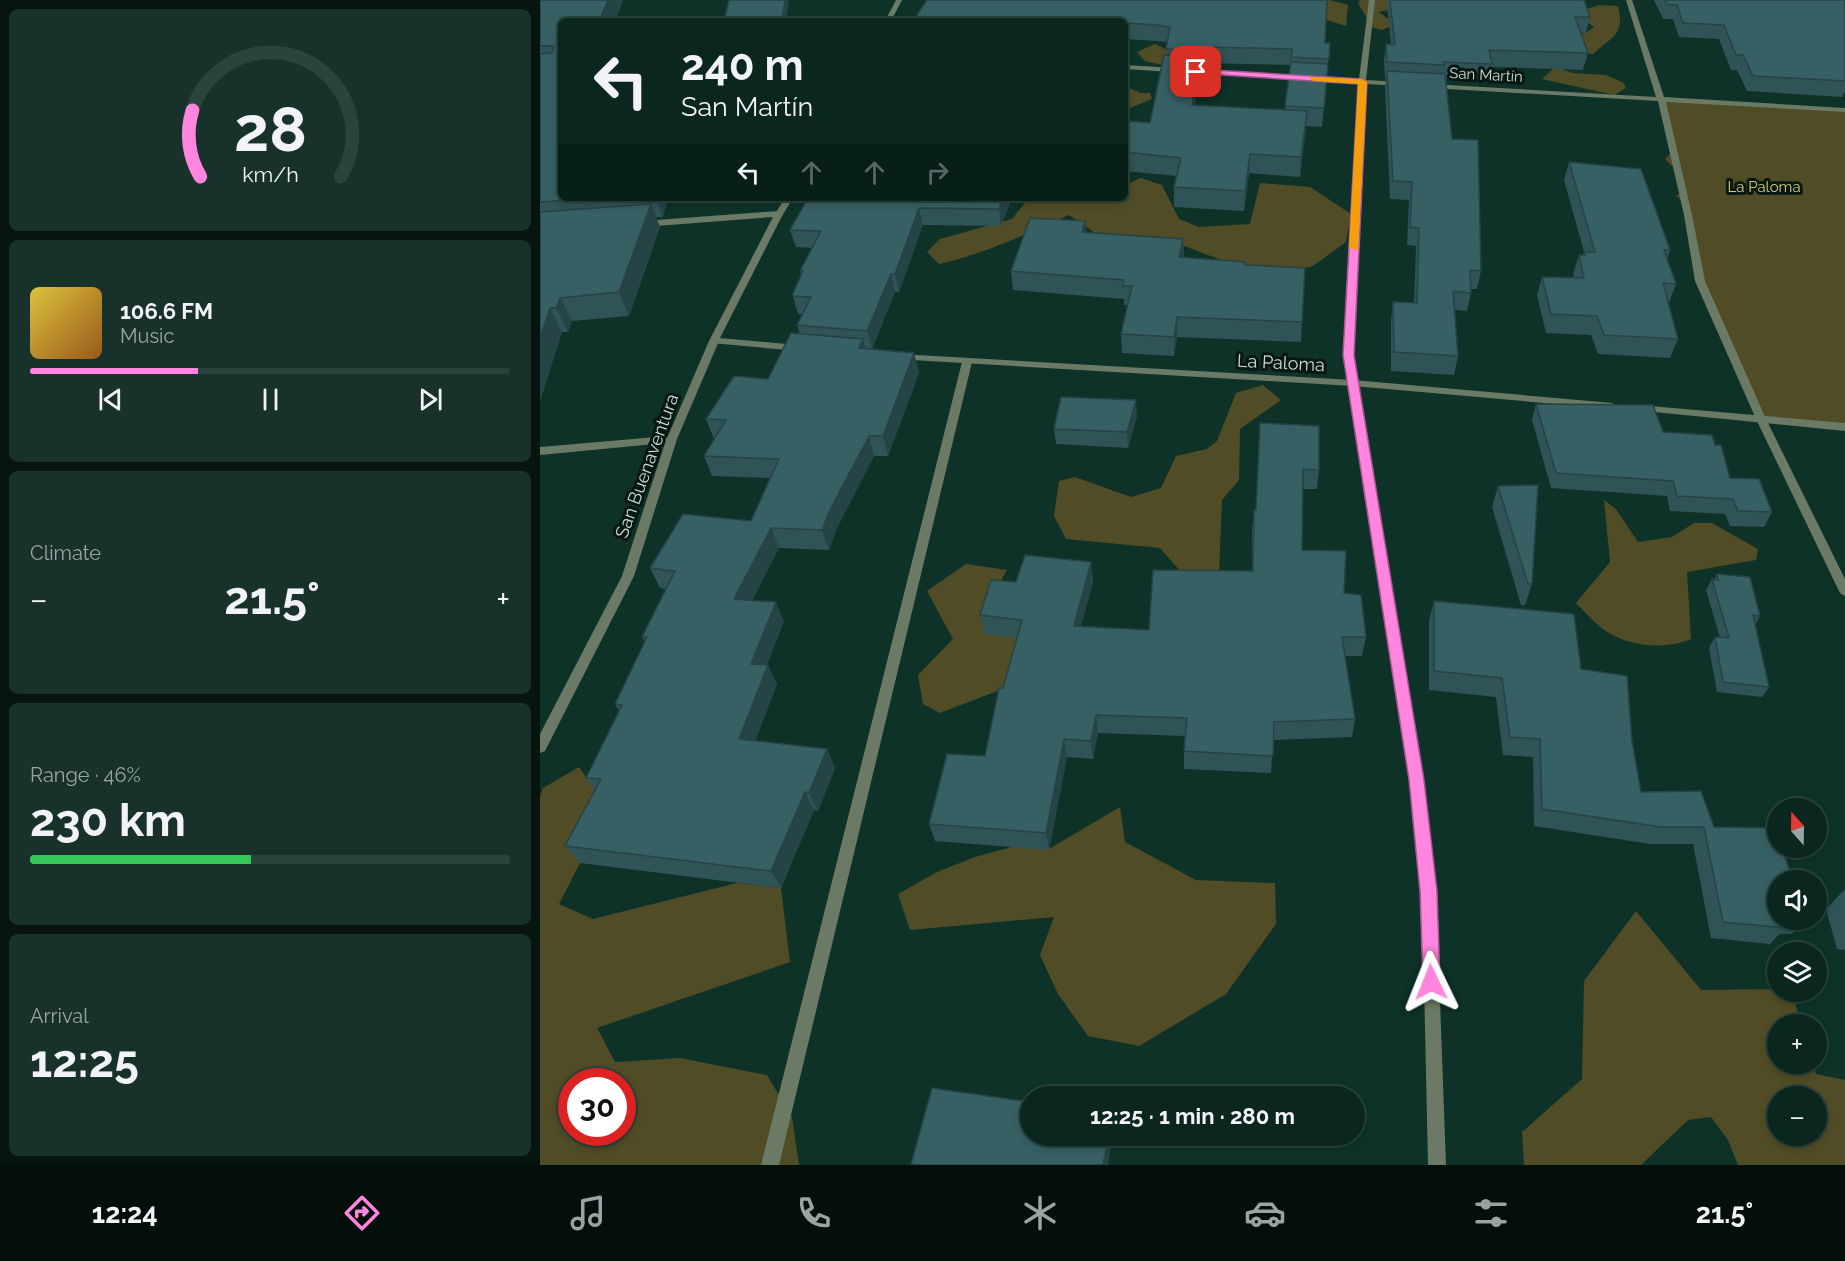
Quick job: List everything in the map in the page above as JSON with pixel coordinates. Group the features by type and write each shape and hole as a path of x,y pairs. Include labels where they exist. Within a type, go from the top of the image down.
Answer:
{"street":[{"path":"890,18 899,0"},
{"path":"1372,0 1362,82 1349,355 1417,780 1426,869 1437,1165"},
{"path":"1629,0 1661,99 1688,215 1700,281 1761,419 1845,591"},
{"path":"1128,67 1410,85"},
{"name":"San Martín","path":"1422,85 1845,110"},
{"name":"San Buenaventura","path":"540,747 628,576 672,439 714,341 787,201"},
{"path":"636,225 779,214"},
{"path":"714,341 806,349"},
{"name":"La Paloma","path":"886,356 1353,383 1845,427"},
{"path":"770,1165 966,362"},
{"path":"540,451 672,439"}],"green space":[{"path":"1313,0 1329,0 1348,5 1346,26 1308,14"},
{"path":"1360,0 1417,0 1404,6 1379,12 1396,25 1381,30 1372,27 1358,3"},
{"path":"1600,5 1618,6 1620,23 1612,39 1593,54 1561,53 1559,39 1586,33 1594,27 1582,18 1583,10"},
{"path":"1155,44 1176,54 1199,51 1223,67 1196,73 1145,61 1137,52"},
{"path":"1555,67 1573,73 1606,75 1624,83 1626,88 1614,95 1542,79"},
{"path":"1128,87 1140,93 1150,93 1152,99 1128,109"},
{"name":"La Paloma","path":"1661,99 1845,110 1845,427 1761,419 1700,281 1686,206 1676,195 1683,194 1678,172 1665,159 1673,151"},
{"path":"1141,178 1162,185 1179,219 1199,227 1250,224 1260,183 1310,187 1351,214 1346,242 1313,266 1288,272 1245,269 1179,244 1108,242 1069,215 1005,243 956,260 939,264 927,252 940,239 1012,219 1027,201 1128,201 1128,184"},
{"path":"1263,385 1281,400 1240,429 1239,480 1222,500 1219,575 1188,580 1160,548 1066,539 1054,516 1059,481 1075,477 1131,497 1161,488 1176,456 1207,449 1217,441 1236,393"},
{"path":"1604,500 1616,509 1638,542 1672,537 1694,523 1712,523 1758,549 1756,560 1687,572 1691,639 1668,645 1644,645 1620,639 1600,627 1576,603 1610,562"},
{"path":"966,564 1007,570 987,605 1039,648 1013,685 940,713 923,704 918,675 953,639 927,591"},
{"path":"579,767 600,797 595,834 559,904 593,919 737,883 781,888 790,962 597,1028 615,1062 680,1058 767,1075 792,1117 799,1165 540,1165 540,797 543,788"},
{"path":"1120,807 1125,842 1196,880 1275,883 1276,924 1226,994 1139,1046 1088,1036 1058,994 1040,955 1054,917 910,930 898,894 937,872 975,857 1015,846 1049,849"},
{"path":"1636,911 1701,990 1767,989 1767,1002 1795,1002 1798,1014 1767,1014 1767,1074 1816,1074 1845,1080 1845,1165 1738,1165 1728,1140 1711,1117 1688,1120 1641,1165 1524,1165 1522,1132 1582,1079 1584,981"}],"building":[{"path":"540,0 608,0 600,18 558,18 558,201 540,202 540,54 552,53 554,46 540,46"},
{"path":"729,0 785,0 782,18 725,18"},
{"path":"927,0 1327,0 1325,43 1330,43 1329,59 1291,57 1292,49 1201,47 1200,51 1166,49 1170,27 1128,23 1128,18 915,18"},
{"path":"1390,0 1584,0 1590,17 1575,17 1588,53 1489,50 1492,64 1443,62 1444,65 1387,62 1386,44 1395,45"},
{"path":"1665,0 1845,0 1845,81 1753,76 1743,55 1736,55 1724,25 1683,23 1677,5 1667,4"},
{"path":"1164,55 1199,57 1192,105 1307,111 1301,157 1250,154 1245,191 1174,187 1181,158 1128,152 1130,121 1150,123"},
{"path":"1291,62 1328,64 1324,108 1285,106"},
{"path":"1387,71 1445,74 1452,139 1478,140 1481,271 1470,270 1471,293 1453,291 1458,356 1394,352 1393,302 1417,303 1419,228 1410,227 1412,182 1393,181"},
{"path":"1569,162 1641,169 1670,250 1664,250 1676,284 1663,283 1678,339 1604,335 1597,316 1551,314 1542,277 1584,278 1579,255 1585,255 1584,252 1595,252"},
{"path":"806,201 1002,201 999,209 919,208 895,274 891,274 867,331 797,325 811,297 793,296 793,293 803,271 800,271 821,231 790,230"},
{"path":"651,204 619,292 560,298 556,308 550,308 540,338 540,212"},
{"path":"1030,218 1085,221 1082,232 1183,239 1179,257 1245,262 1245,265 1305,268 1302,322 1177,317 1174,337 1121,334 1132,286 1123,286 1124,280 1011,271"},
{"path":"791,333 863,339 859,348 914,353 883,436 869,436 822,530 771,528 734,599 776,602 751,664 768,665 739,739 827,749 809,793 805,792 771,871 565,846 601,779 586,778 622,705 615,704 647,637 642,637 675,571 650,568 683,514 751,521 779,459 704,456 726,420 706,419 734,376 768,379"},
{"path":"1061,397 1136,400 1127,432 1054,429"},
{"path":"1536,404 1653,405 1663,432 1712,435 1715,445 1721,445 1730,478 1759,479 1772,512 1738,511 1733,499 1677,496 1673,481 1556,473"},
{"path":"1260,423 1319,426 1319,470 1303,469 1302,550 1346,551 1344,593 1361,595 1366,637 1342,637 1355,719 1274,722 1273,756 1184,751 1187,718 1096,715 1091,741 1064,739 1046,833 929,824 947,754 985,756 999,688 1003,688 1022,620 980,615 991,580 1016,582 1025,555 1091,562 1074,626 1149,630 1153,570 1253,571 1254,510 1256,510"},
{"path":"1538,485 1532,584 1528,584 1498,486"},
{"path":"1717,574 1750,577 1760,616 1753,615 1769,687 1723,682 1715,637 1729,638 1712,579 1718,580"},
{"path":"1434,601 1574,614 1581,669 1627,676 1632,741 1641,792 1701,791 1714,827 1767,828 1767,858 1785,858 1790,870 1767,870 1767,926 1723,922 1704,827 1661,827 1542,809 1540,739 1510,737 1502,678 1434,671"},
{"path":"932,1088 1020,1101 1020,1146 1107,1146 1103,1165 911,1164"}],"slow traffic":[{"path":"1314,79 1362,82 1354,248"}],"route":[{"path":"1196,72 1362,82 1349,355 1417,780 1428,891 1431,982"}]}
